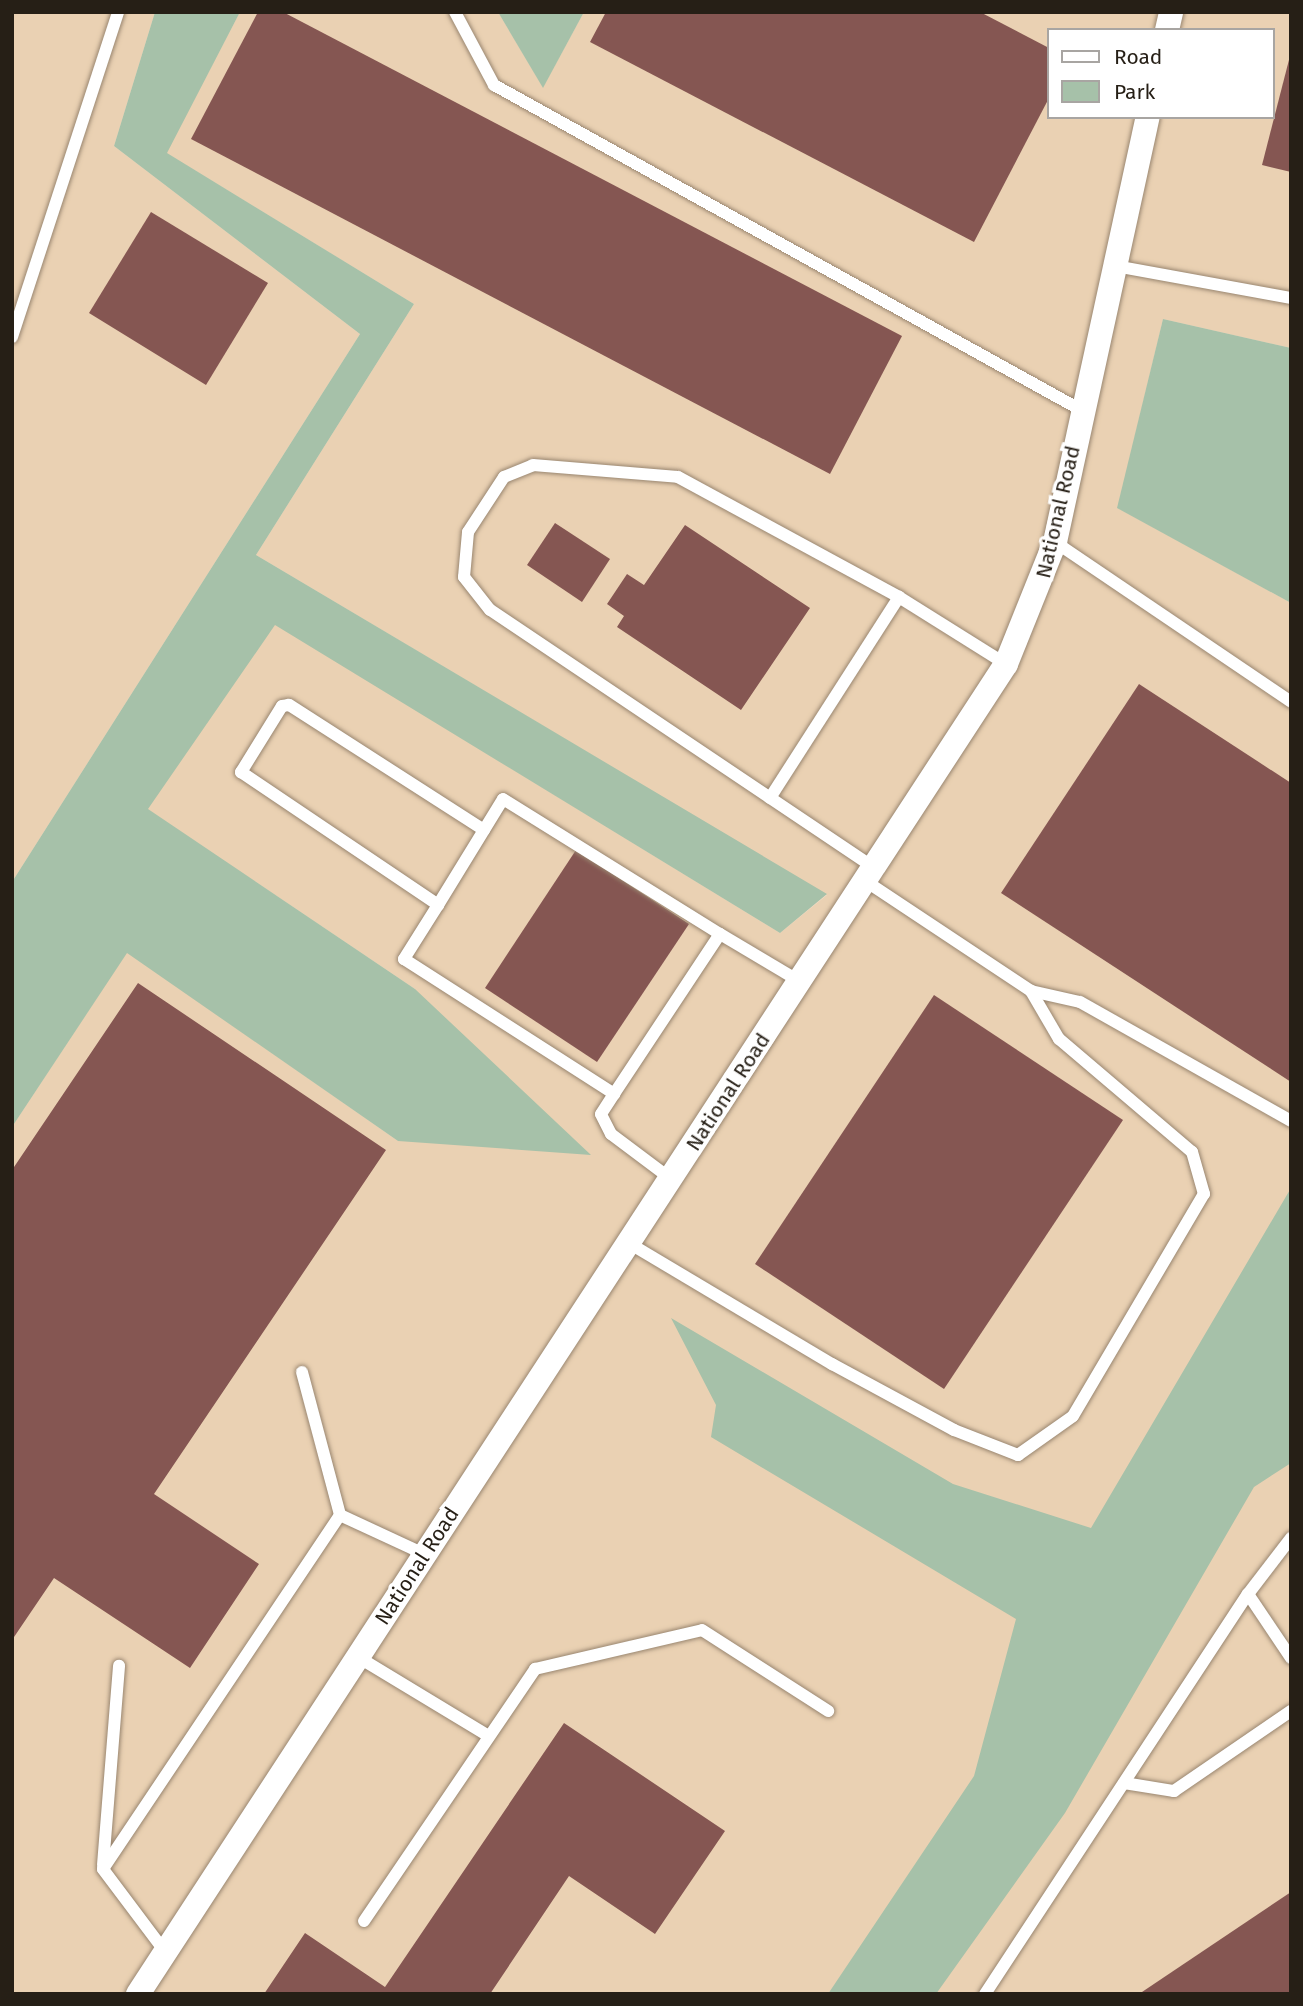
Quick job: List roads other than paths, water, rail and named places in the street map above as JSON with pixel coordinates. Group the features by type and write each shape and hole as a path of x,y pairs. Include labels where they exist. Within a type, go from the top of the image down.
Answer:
{"street":[{"name":"National Road","path":"138,1994 627,1242 872,876 1006,664 1055,542 1148,119"}],"lane":[{"path":"12,337 118,12"},
{"path":"455,12 494,85 1082,410"},
{"path":"1115,266 1291,298"},
{"path":"1006,664 899,597 678,477 534,465 504,477 468,532 464,577 490,610 770,798 1031,991 1080,1002 1291,1121"},
{"path":"1055,542 1291,702"},
{"path":"770,798 899,597"},
{"path":"438,905 241,772 282,706 289,705 484,830"},
{"path":"614,1094 404,959 503,799 801,982"},
{"path":"671,1179 611,1134 601,1114 720,934"},
{"path":"627,1242 843,1370 954,1430 1018,1455 1073,1416 1204,1195 1192,1152 1059,1039 1031,991"},
{"path":"103,1869 340,1515 302,1372"},
{"path":"340,1515 424,1554"},
{"path":"985,1994 1248,1594 1291,1538"},
{"path":"1248,1594 1291,1658"},
{"path":"364,1921 487,1735 535,1669 702,1630 828,1711"},
{"path":"358,1657 487,1735"},
{"path":"119,1666 103,1869 166,1953"},
{"path":"1124,1783 1174,1791 1291,1711"}]}
